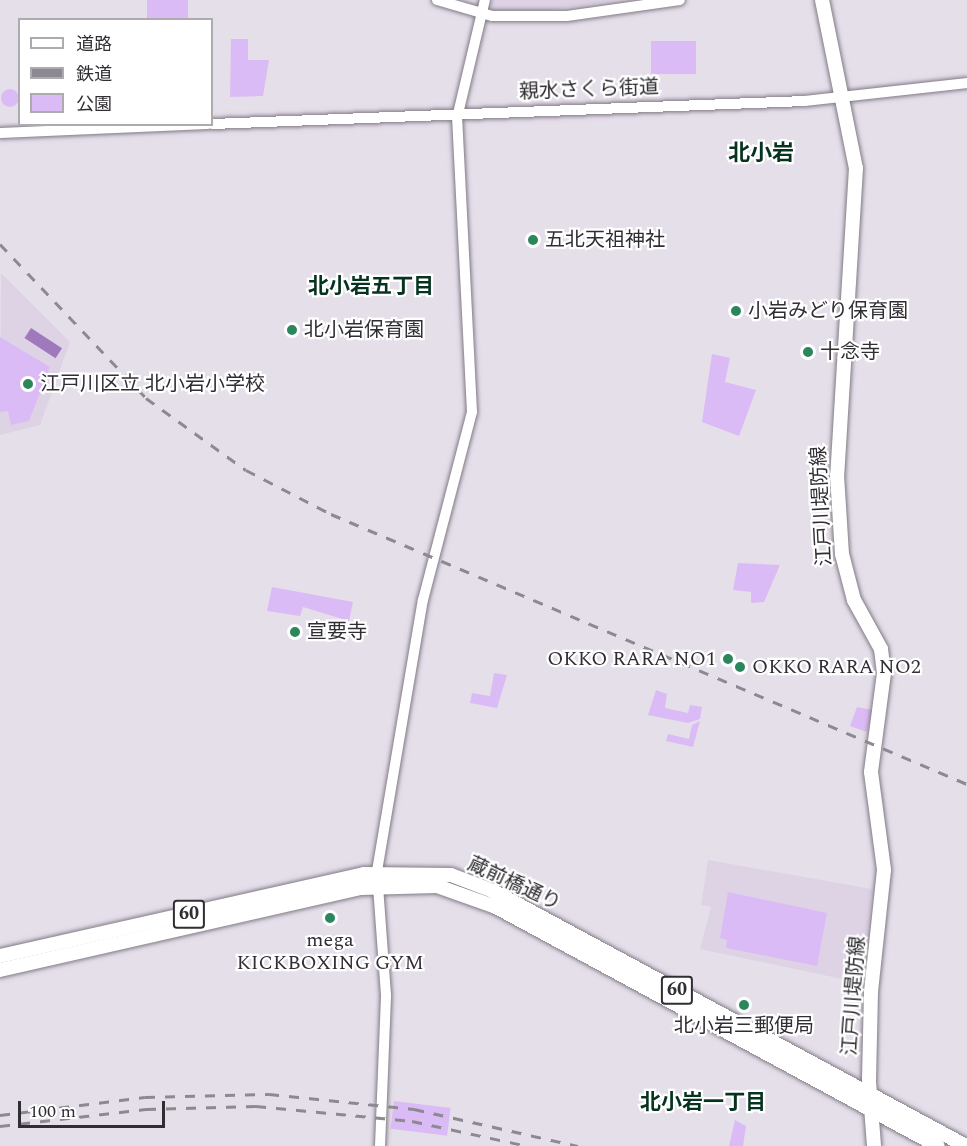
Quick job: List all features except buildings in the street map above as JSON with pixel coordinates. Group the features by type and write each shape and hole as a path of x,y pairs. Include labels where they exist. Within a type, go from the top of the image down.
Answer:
{"main road":[{"name":"江戸川堤防線","path":"822,0 843,97 857,194 837,475 840,530 847,582 881,650 884,673 871,772 884,886 871,992 869,1095 874,1146"},
{"name":"蔵前橋通り","path":"0,956 376,878 451,875 493,891 966,1146"},
{"name":"蔵前橋通り","path":"0,970 376,878 437,886 480,900 938,1146"}],"street":[{"path":"437,0 483,13 567,16 680,0"},
{"path":"380,1146 386,999 376,878 423,600 472,412 458,112 485,0"},
{"name":"親水さくら街道","path":"213,124 843,97 967,83"},
{"name":"親水さくら街道","path":"0,133 163,126"}],"shaded area":[{"path":"491,0 617,0 550,10 493,10"},
{"name":"江戸川区立 北小岩小学校","path":"1,273 70,342 40,425 0,435"},
{"path":"31,328 62,348 55,358 24,338"},
{"path":"708,860 872,889 861,983 700,949 711,907 701,905"}],"green space":[{"path":"147,0 188,0 188,18 147,18"},
{"path":"231,39 248,39 248,60 269,60 263,96 230,97"},
{"path":"651,41 696,41 696,74 651,74"},
{"path":"10,89 16,92 18,101 16,104 10,107 4,104 1,98 4,92"},
{"path":"0,337 50,367 29,421 11,425 8,411 0,412"},
{"path":"712,354 730,358 725,382 756,390 739,436 702,422"},
{"path":"738,563 780,565 764,602 751,603 751,592 733,590"},
{"path":"272,587 353,602 349,621 303,607 300,616 267,611"},
{"path":"494,673 507,675 497,708 470,703 472,693 490,696"},
{"path":"656,690 667,694 665,708 688,713 690,705 702,707 700,719 688,723 648,715"},
{"path":"857,707 873,710 867,732 850,726"},
{"path":"700,721 693,747 666,741 668,734 689,739 692,725"},
{"path":"728,892 827,913 817,966 726,948 727,940 720,938"},
{"path":"394,1101 451,1108 447,1136 391,1129"},
{"path":"735,1120 746,1126 743,1146 729,1146"}],"railway":[{"path":"0,244 146,398 246,470 331,514 967,784"},
{"path":"0,1115 145,1097 269,1094 414,1109 578,1146"},
{"path":"0,1126 146,1109 256,1106 412,1121 528,1146"}],"place":[{"name":"五北天祖神社","path":"533,240"},
{"name":"小岩みどり保育園","path":"736,311"},
{"name":"北小岩保育園","path":"292,330"},
{"name":"十念寺","path":"808,352"},
{"name":"江戸川区立 北小岩小学校","path":"28,384"},
{"name":"宣要寺","path":"295,632"},
{"name":"OKKO RARA NO1","path":"728,659"},
{"name":"OKKO RARA NO2","path":"740,667"},
{"name":"mega KICKBOXING GYM","path":"330,918"},
{"name":"北小岩三郵便局","path":"744,1005"}],"district":[{"name":"北小岩","path":"761,154"},
{"name":"北小岩五丁目","path":"371,287"},
{"name":"北小岩一丁目","path":"703,1103"}]}
